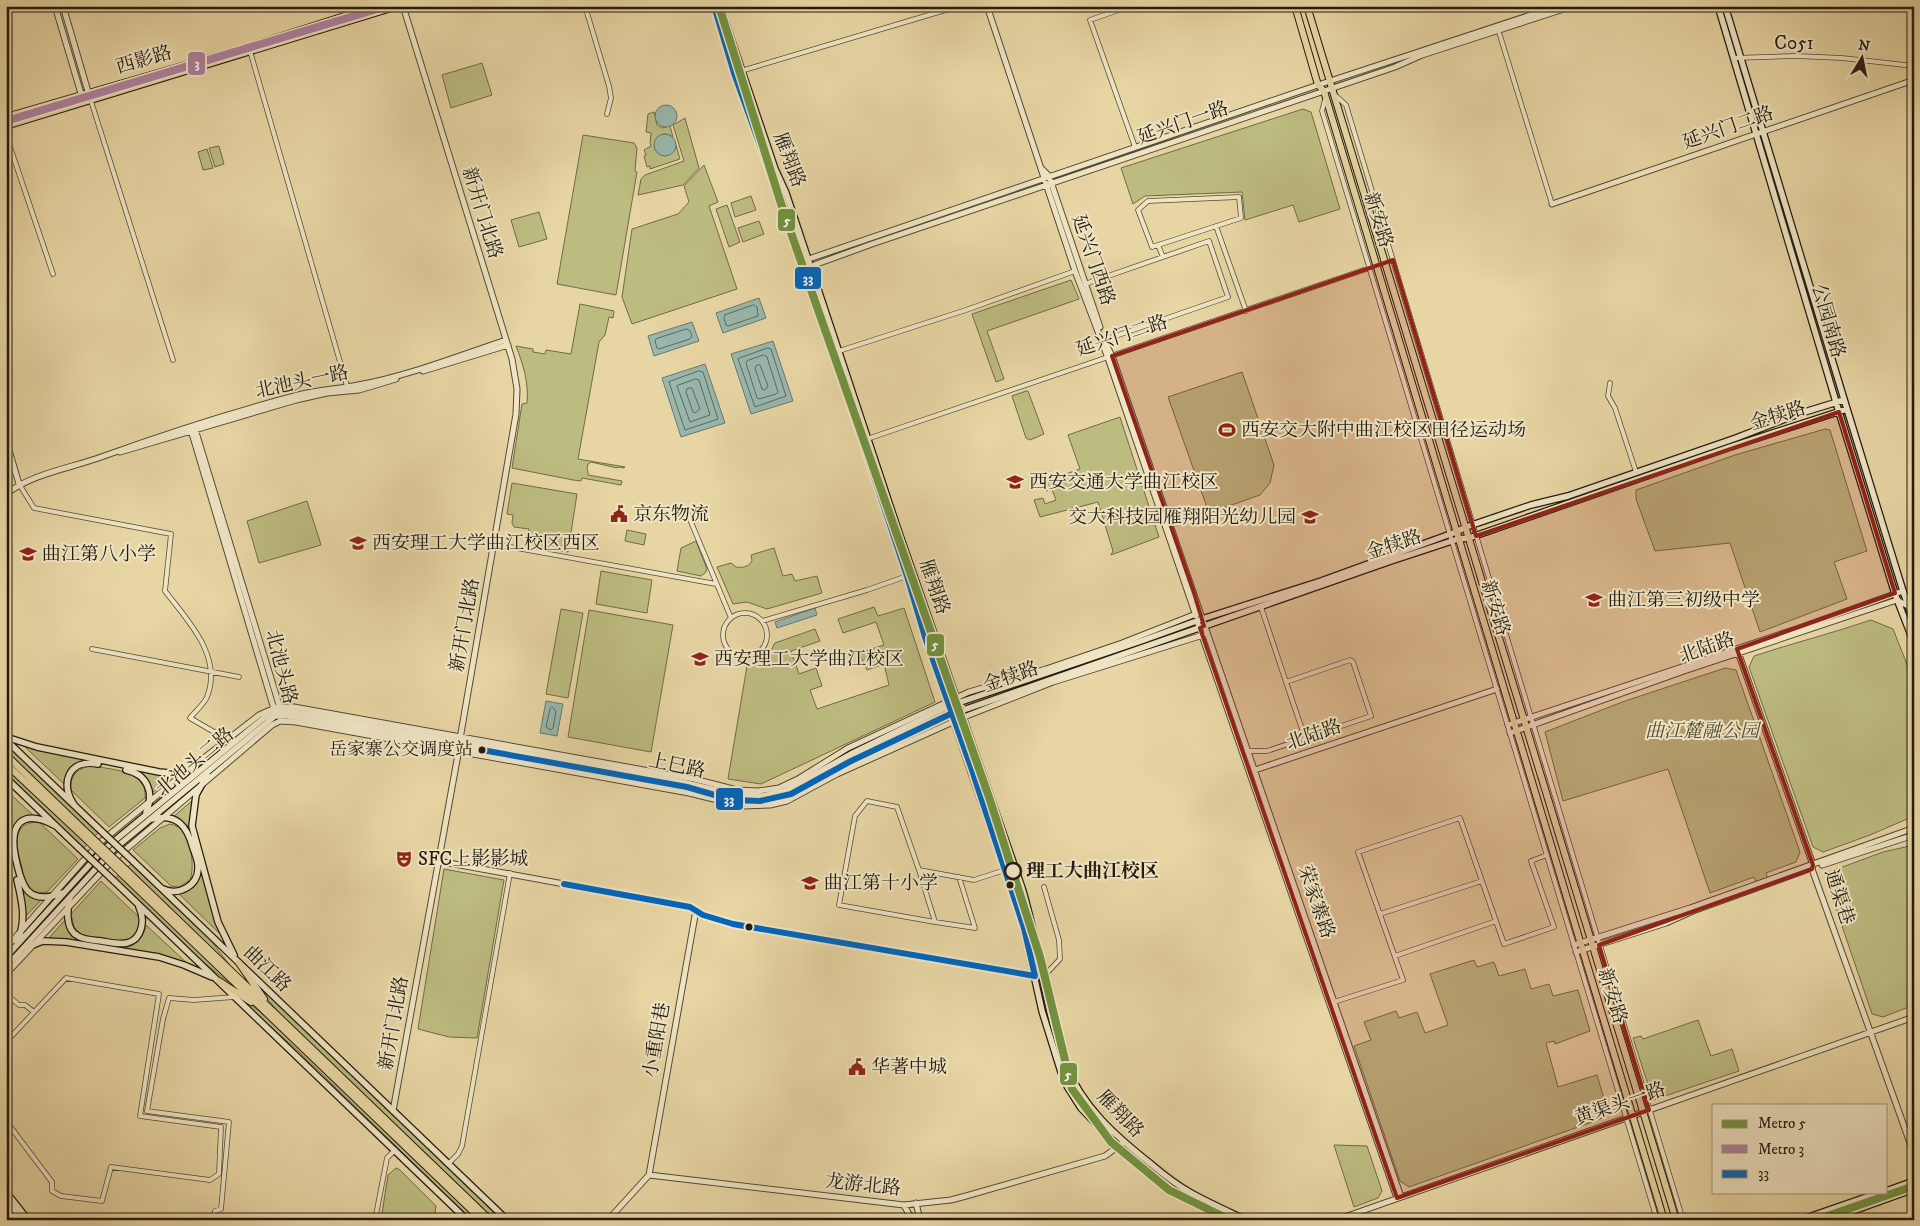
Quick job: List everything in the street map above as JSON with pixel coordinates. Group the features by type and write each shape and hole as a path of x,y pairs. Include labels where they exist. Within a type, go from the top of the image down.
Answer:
{"main road":[{"name":"西影路","path":"6,126 87,102 376,6"},
{"name":"西影路","path":"6,117 85,93 249,49 398,6"},
{"name":"雁翔路","path":"714,6 734,74 780,199 800,262 810,284 948,704 1005,870 1069,1072 1090,1107 1124,1142 1180,1187 1246,1220"},
{"name":"雁翔路","path":"720,6 811,266 1027,905 1033,929 1042,1011 1053,1050 1067,1086 1081,1108 1118,1147 1182,1196 1229,1220"},
{"name":"新安路","path":"1295,6 1318,85 1324,91 1373,267 1629,1117 1664,1220"},
{"name":"新安路","path":"1308,6 1386,263 1469,525 1469,538 1528,719 1596,942 1642,1112 1676,1220"},
{"name":"公园南路","path":"1718,6 1737,58 1902,591 1911,606 1914,621"},
{"name":"公园南路","path":"1725,6 1737,58"},
{"name":"公园南路","path":"1760,132 1839,412 1897,600 1914,643"},
{"name":"金犊路","path":"958,700 1136,643 1198,618 1321,581 1453,533 1469,525 1531,505 1568,496 1844,400"},
{"name":"金犊路","path":"952,714 1455,540 1476,536 1694,459 1847,410"},
{"name":"上巳路","path":"459,744 689,783 728,794 763,796 791,788 853,752 958,700"},
{"path":"278,712 459,744"},
{"name":"北池头二路","path":"6,967 113,850 145,818 265,716 278,712"},
{"name":"北池头二路","path":"6,957 9,949 102,851 209,771 278,712"},
{"name":"上巳路","path":"459,744 679,786 732,800 760,801 791,794 849,762 952,714"},
{"path":"6,739 30,746 166,774 184,774 202,768"},
{"name":"曲江路","path":"6,739 507,1220"},
{"name":"曲江路","path":"6,755 88,838"},
{"path":"75,806 68,796 67,780 72,770 86,763 140,774 148,785 149,802 145,818 162,818 176,821 187,829 198,869 194,881 184,890 171,891 160,887"},
{"name":"曲江路","path":"6,764 88,838 490,1220"},
{"path":"209,771 201,786 193,810 193,831 218,922 229,948 271,1013"},
{"path":"6,778 467,1220"},
{"path":"56,826 39,818 25,820 16,828 12,841 22,885 33,895 51,896 66,891"},
{"path":"6,837 24,914 21,931 9,949"},
{"path":"72,894 68,909 70,927 78,936 124,943 134,939 139,933 142,924 141,912 135,902"},
{"path":"21,950 36,943 59,941 159,957 184,965 219,981 271,1013"},
{"name":"曲江路","path":"271,1013 482,1220"},
{"path":"1888,1190 1914,1181"},
{"path":"1828,1220 1914,1189"},
{"path":"6,1192 28,1220"},
{"path":"1800,1220 1875,1194"},
{"path":"6,1199 22,1220"}],"street":[{"path":"56,6 85,93"},
{"path":"62,6 87,102 173,360"},
{"name":"新开门北路","path":"393,1111 517,406 517,383 507,343 403,6"},
{"path":"585,6 610,86 611,98 607,114"},
{"path":"734,74 959,6"},
{"name":"延兴门西路","path":"987,6 1075,271 1110,357"},
{"path":"1130,6 1090,20 1135,147"},
{"name":"延兴门一路","path":"803,269 1395,67 1422,55 1558,6"},
{"name":"延兴门一路","path":"800,262 1331,80 1573,6"},
{"path":"1498,28 1552,204"},
{"path":"249,49 346,386"},
{"name":"C051","path":"1737,58 1796,56 1842,58 1914,66"},
{"name":"延兴门二路","path":"1552,204 1914,80"},
{"path":"1336,96 1346,105 1393,260 1469,525 1476,536 1528,719"},
{"path":"6,135 53,274"},
{"name":"延兴门西路","path":"1041,168 1049,176 1052,183 1198,618"},
{"path":"1239,198 1241,218 1216,226 1152,247 1138,210 1148,201 1239,198"},
{"path":"1216,226 1246,311"},
{"path":"1085,284 1209,241 1228,297 1104,340"},
{"path":"1158,245 1163,257"},
{"name":"延兴门二路","path":"862,444 868,439 1393,260"},
{"path":"839,351 966,310 1075,271"},
{"name":"北池头一路","path":"193,429 293,396 394,376 507,343"},
{"name":"北池头一路","path":"6,494 19,484 104,456 130,445 308,397 359,390 507,343"},
{"path":"1610,383 1608,396 1615,408 1636,472"},
{"name":"北池头路","path":"193,429 278,712"},
{"path":"6,440 19,484 34,508 171,534 166,591 202,640 212,673 207,698 190,718 228,740"},
{"path":"686,510 732,618"},
{"path":"1455,540 1497,689 1511,724"},
{"path":"494,544 716,584"},
{"path":"762,621 914,575"},
{"name":"北陆路","path":"1513,732 1902,591"},
{"path":"1897,600 1911,606"},
{"name":"北陆路","path":"1511,724 1897,600"},
{"path":"1261,607 1305,738"},
{"path":"744,613 751,614 762,621 767,633 765,645 757,654 745,658 732,654 724,643 724,629 732,618 744,613"},
{"name":"荣家寨路","path":"1198,618 1255,770 1399,1197"},
{"name":"荣家寨路","path":"1202,627 1248,770 1399,1197"},
{"path":"21,931 104,839 259,715 278,712 296,722 459,744 689,793 733,805 760,806 787,801 837,774 954,721 1053,682 1203,635"},
{"path":"92,649 239,677"},
{"name":"通渠巷","path":"1738,651 1914,1154"},
{"path":"1247,752 1267,751 1370,716 1353,662 1350,660 1286,682"},
{"name":"北陆路","path":"1255,770 1497,689"},
{"path":"6,974 111,862 272,725 278,712"},
{"path":"1513,732 1547,855 1578,948 1666,923 1693,911 1914,828"},
{"path":"935,922 897,807 867,802 855,816 839,904 935,922 975,928 959,877"},
{"path":"1334,1002 1403,980 1358,852 1460,818 1504,944 1554,927 1532,861 1547,855"},
{"path":"1812,867 1914,835"},
{"path":"438,861 690,907 703,915 733,924 1038,975 1046,974 1060,959 1059,940 1044,887"},
{"path":"919,870 974,880 1005,870"},
{"path":"448,1164 458,1154 462,1146 510,874"},
{"path":"1380,914 1482,881"},
{"name":"小重阳巷","path":"649,1176 696,910"},
{"path":"1395,956 1496,921"},
{"path":"1596,942 1683,1220"},
{"path":"6,1042 66,978 159,994 140,1116 221,1127 219,1174 210,1180 111,1167 102,1201 61,1196 52,1191 52,1182 6,1121"},
{"path":"6,994 19,1005 25,1005 34,1012"},
{"path":"213,1220 215,1211 221,1209 229,1122 147,1111 162,1020 169,998 194,1000 235,997"},
{"name":"黄渠头一路","path":"1336,1220 1914,1017"},
{"path":"1629,1117 1657,1220"},
{"path":"6,1136 14,1131"},
{"name":"龙游北路","path":"649,1176 904,1205 951,1200 966,1196 1105,1156 1124,1142"},
{"path":"375,1220 387,1158 395,1150"},
{"path":"608,1220 649,1176"},
{"path":"916,1204 920,1220"},
{"path":"904,1205 912,1220"}],"highlighted area":[{"path":"1393,260 1476,536 1839,412 1895,593 1737,649 1813,865 1812,869 1599,945 1649,1110 1397,1198 1200,628 1204,626 1194,593 1112,356"}],"green space":[{"path":"482,63 492,95 451,108 442,75"},
{"path":"1303,109 1311,112 1340,209 1299,222 1293,205 1245,220 1242,192 1145,196 1133,204 1121,168"},
{"path":"654,112 657,125 662,128 670,126 673,137 665,134 661,135 655,141 655,149 661,154 667,155 675,149 676,145 680,159 650,169 650,166 647,167 644,150 651,146 651,133 646,132 648,114"},
{"path":"685,118 699,168 683,185 638,195 641,179 645,175 684,161 673,125"},
{"path":"583,135 634,143 637,148 635,171 637,172 616,295 557,284"},
{"path":"219,146 224,164 215,167 209,148"},
{"path":"207,149 213,168 203,170 198,152"},
{"path":"704,165 718,202 709,206 737,289 632,324 622,297 632,229 678,214 689,202 684,186"},
{"path":"751,196 756,210 735,217 731,203"},
{"path":"727,205 740,242 729,247 716,209"},
{"path":"539,212 547,239 519,247 511,220"},
{"path":"759,221 764,234 743,242 738,228"},
{"path":"1071,280 1079,299 987,331 1004,379 996,382 972,314"},
{"path":"580,304 614,311 613,318 609,317 605,335 599,342 578,459 625,467 617,468 591,462 588,464 588,475 622,481 621,485 582,478 581,481 573,480 512,468 522,404 527,403 525,374 516,346 533,349 533,352 545,354 546,350 571,354"},
{"path":"1242,372 1274,465 1270,483 1260,495 1209,513 1168,397"},
{"path":"1028,391 1044,434 1030,440 1026,438 1012,396"},
{"path":"1120,417 1159,537 1111,555 1113,551 1098,502 1040,517 1034,500 1043,498 1045,504 1056,500 1051,490 1046,491 1043,482 1080,469 1068,435"},
{"path":"1825,429 1830,430 1867,551 1834,562 1847,599 1760,632 1730,543 1655,551 1636,499 1636,490 1735,455"},
{"path":"512,483 577,494 568,552 527,543 529,529 514,527 512,523 513,515 507,514"},
{"path":"307,501 321,545 259,563 247,521"},
{"path":"627,530 646,534 644,545 625,541"},
{"path":"696,541 707,569 705,573 701,576 677,571 681,548"},
{"path":"774,548 783,576 792,574 795,581 817,576 822,593 767,609 747,602 733,604 717,567 731,563 736,567 745,567 752,561 751,555"},
{"path":"601,571 652,580 647,613 596,604"},
{"path":"874,607 878,616 904,608 935,702 761,784 728,779 747,666 764,659 775,643 815,629 820,641 791,651 799,674 816,668 822,686 810,690 817,709 889,685 884,664 867,670 859,653 884,645 876,622 843,633 838,619"},
{"path":"561,609 583,613 568,698 546,694"},
{"path":"589,610 673,625 651,752 568,737"},
{"path":"1871,620 1893,629 1914,682 1914,816 1823,852 1813,847 1749,667 1754,656"},
{"name":"曲江麓融公园","path":"1725,668 1736,670 1800,852 1796,862 1766,873 1768,880 1757,884 1754,877 1710,893 1668,769 1563,801 1545,732 1625,701"},
{"path":"24,746 86,759 86,761 66,776 64,784"},
{"path":"6,747 14,752 98,833 95,836 6,752"},
{"path":"6,766 87,844 84,848 7,775"},
{"path":"93,766 128,773 141,782 144,789 145,798 109,827 71,790 73,776 83,768"},
{"path":"137,769 172,776 152,793 147,779"},
{"path":"6,790 33,815 17,825 12,832 10,842 6,828"},
{"path":"193,800 190,831 183,822 173,817"},
{"path":"39,822 78,859 47,892 37,892 25,882 17,843 20,831 24,826"},
{"path":"170,824 179,827 190,845 192,868 190,880 179,887 171,886 133,850 160,828"},
{"path":"1914,845 1914,1005 1883,1017 1872,1014 1826,879 1829,872 1883,852"},
{"path":"131,864 211,941 236,973 127,868"},
{"path":"444,869 504,880 477,1038 449,1037 418,1029"},
{"path":"200,870 220,934 178,893 188,890"},
{"path":"119,875 230,981 228,982 193,954 115,878"},
{"path":"101,881 141,919 135,937 124,942 83,937 74,927 71,914"},
{"path":"21,886 25,892 42,899 25,917"},
{"path":"65,920 71,933 82,942 49,938"},
{"path":"146,925 189,965 121,948 138,941"},
{"path":"1474,960 1477,967 1494,962 1499,976 1525,969 1531,989 1549,984 1553,996 1578,990 1590,1031 1555,1044 1554,1041 1546,1043 1558,1087 1597,1075 1608,1112 1604,1117 1595,1121 1409,1187 1400,1181 1354,1046 1371,1040 1364,1022 1396,1011 1399,1018 1417,1012 1425,1033 1448,1025 1430,974"},
{"path":"257,984 503,1220 495,1220 280,1014"},
{"path":"241,997 264,1015 479,1220 472,1220 299,1052 239,998"},
{"path":"1698,1020 1711,1056 1732,1049 1739,1071 1653,1100 1633,1038 1641,1036 1643,1039"},
{"path":"1334,1145 1367,1146 1382,1191 1378,1198 1354,1207"},
{"path":"396,1168 436,1206 434,1220 381,1220 388,1175"}],"water":[{"path":"666,105 676,112 677,116 670,126 666,127 656,120 655,116 662,106"},
{"path":"665,134 675,141 676,145 669,155 665,156 655,149 654,145 661,135"},
{"path":"759,298 766,318 723,333 716,313"},
{"path":"692,322 699,341 654,356 648,336"},
{"path":"773,341 793,401 751,414 731,354"},
{"path":"705,364 725,423 681,437 662,378"},
{"path":"815,608 817,615 777,628 775,622"},
{"path":"546,701 563,704 557,736 540,733"}],"metro line":[{"name":"3","path":"6,121 387,6"},
{"name":"5","path":"719,6 783,210 990,800 1040,957 1072,1089 1111,1142 1169,1190 1230,1220"},
{"name":"5","path":"1816,1220 1914,1186"}],"transit line":[{"name":"33","path":"564,884 690,907 703,915 733,924 1035,976 1024,928 972,770 925,637 907,576 810,284 734,73 714,6"},
{"name":"33","path":"482,750 687,787 732,800 760,801 791,794 849,762 961,709"}],"place":[{"name":"西安交大附中曲江校区田径运动场","path":"1227,430"},
{"name":"西安交通大学曲江校区","path":"1015,482"},
{"name":"京东物流","path":"619,514"},
{"name":"交大科技园雁翔阳光幼儿园","path":"1310,517"},
{"name":"西安理工大学曲江校区西区","path":"358,543"},
{"name":"曲江第八小学","path":"28,554"},
{"name":"曲江第三初级中学","path":"1594,600"},
{"name":"西安理工大学曲江校区","path":"700,659"},
{"name":"岳家寨公交调度站","path":"482,750"},
{"name":"SFC上影影城","path":"404,859"},
{"name":"理工大曲江校区","path":"1013,871"},
{"name":"曲江第十小学","path":"810,883"},
{"name":"华著中城","path":"857,1067"}]}
